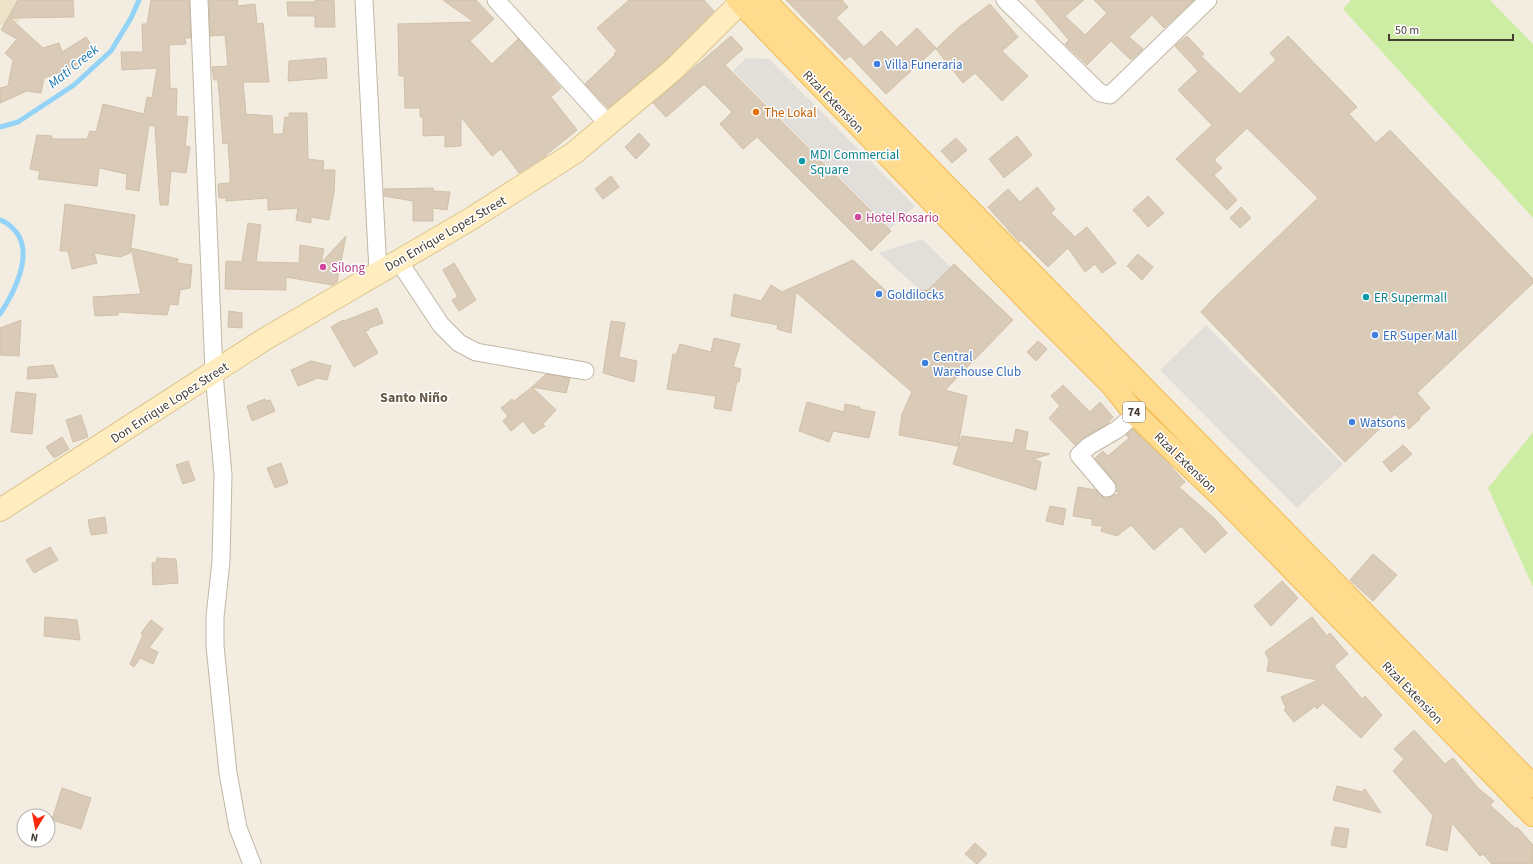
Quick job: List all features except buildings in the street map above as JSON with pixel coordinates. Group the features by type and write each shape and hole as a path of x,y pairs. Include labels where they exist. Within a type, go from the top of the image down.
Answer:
{"main road":[{"name":"Rizal Extension","path":"764,0 1533,786"},
{"name":"Rizal Extension","path":"740,1 1039,312 1113,386 1135,414 1219,494 1533,815"}],"street":[{"path":"199,0 214,373 223,475 222,561 214,617 215,646 231,789 238,828 252,864"},
{"path":"364,0 378,272"},
{"path":"496,0 609,124"},
{"path":"1005,0 1100,92 1110,95 1208,0"},
{"name":"Don Enrique Lopez Street","path":"0,510 214,373 265,338 469,220 528,184 574,153 674,69 740,1"},
{"path":"398,260 441,325 459,343 476,352 585,371"},
{"path":"1107,488 1079,455 1089,446 1118,429 1135,414"}],"shaded area":[{"path":"0,0 18,0 20,22 0,25"},
{"path":"746,58 769,59 915,206 890,229 733,71"},
{"path":"922,239 951,267 924,294 879,253"},
{"path":"1206,325 1343,464 1297,508 1160,370"}],"green space":[{"path":"1351,0 1490,0 1533,44 1533,218 1343,9"},
{"path":"1533,432 1533,587 1488,488"}],"waterway":[{"name":"Mati Creek","path":"0,127 18,122 74,85 111,51 131,18 139,0"},
{"name":"Mati Creek","path":"0,220 9,225 17,233 23,252 20,274 16,285 0,314"}],"place":[{"name":"Villa Funeraria","path":"877,64"},
{"name":"The Lokal","path":"756,112"},
{"name":"MDI Commercial Square","path":"802,161"},
{"name":"Hotel Rosario","path":"858,217"},
{"name":"Silong","path":"323,267"},
{"name":"Goldilocks","path":"879,294"},
{"name":"ER Supermall","path":"1366,297"},
{"name":"ER Super Mall","path":"1375,335"},
{"name":"Central Warehouse Club","path":"925,363"},
{"name":"Watsons","path":"1352,422"}],"district":[{"name":"Santo Niño","path":"414,397"}]}
